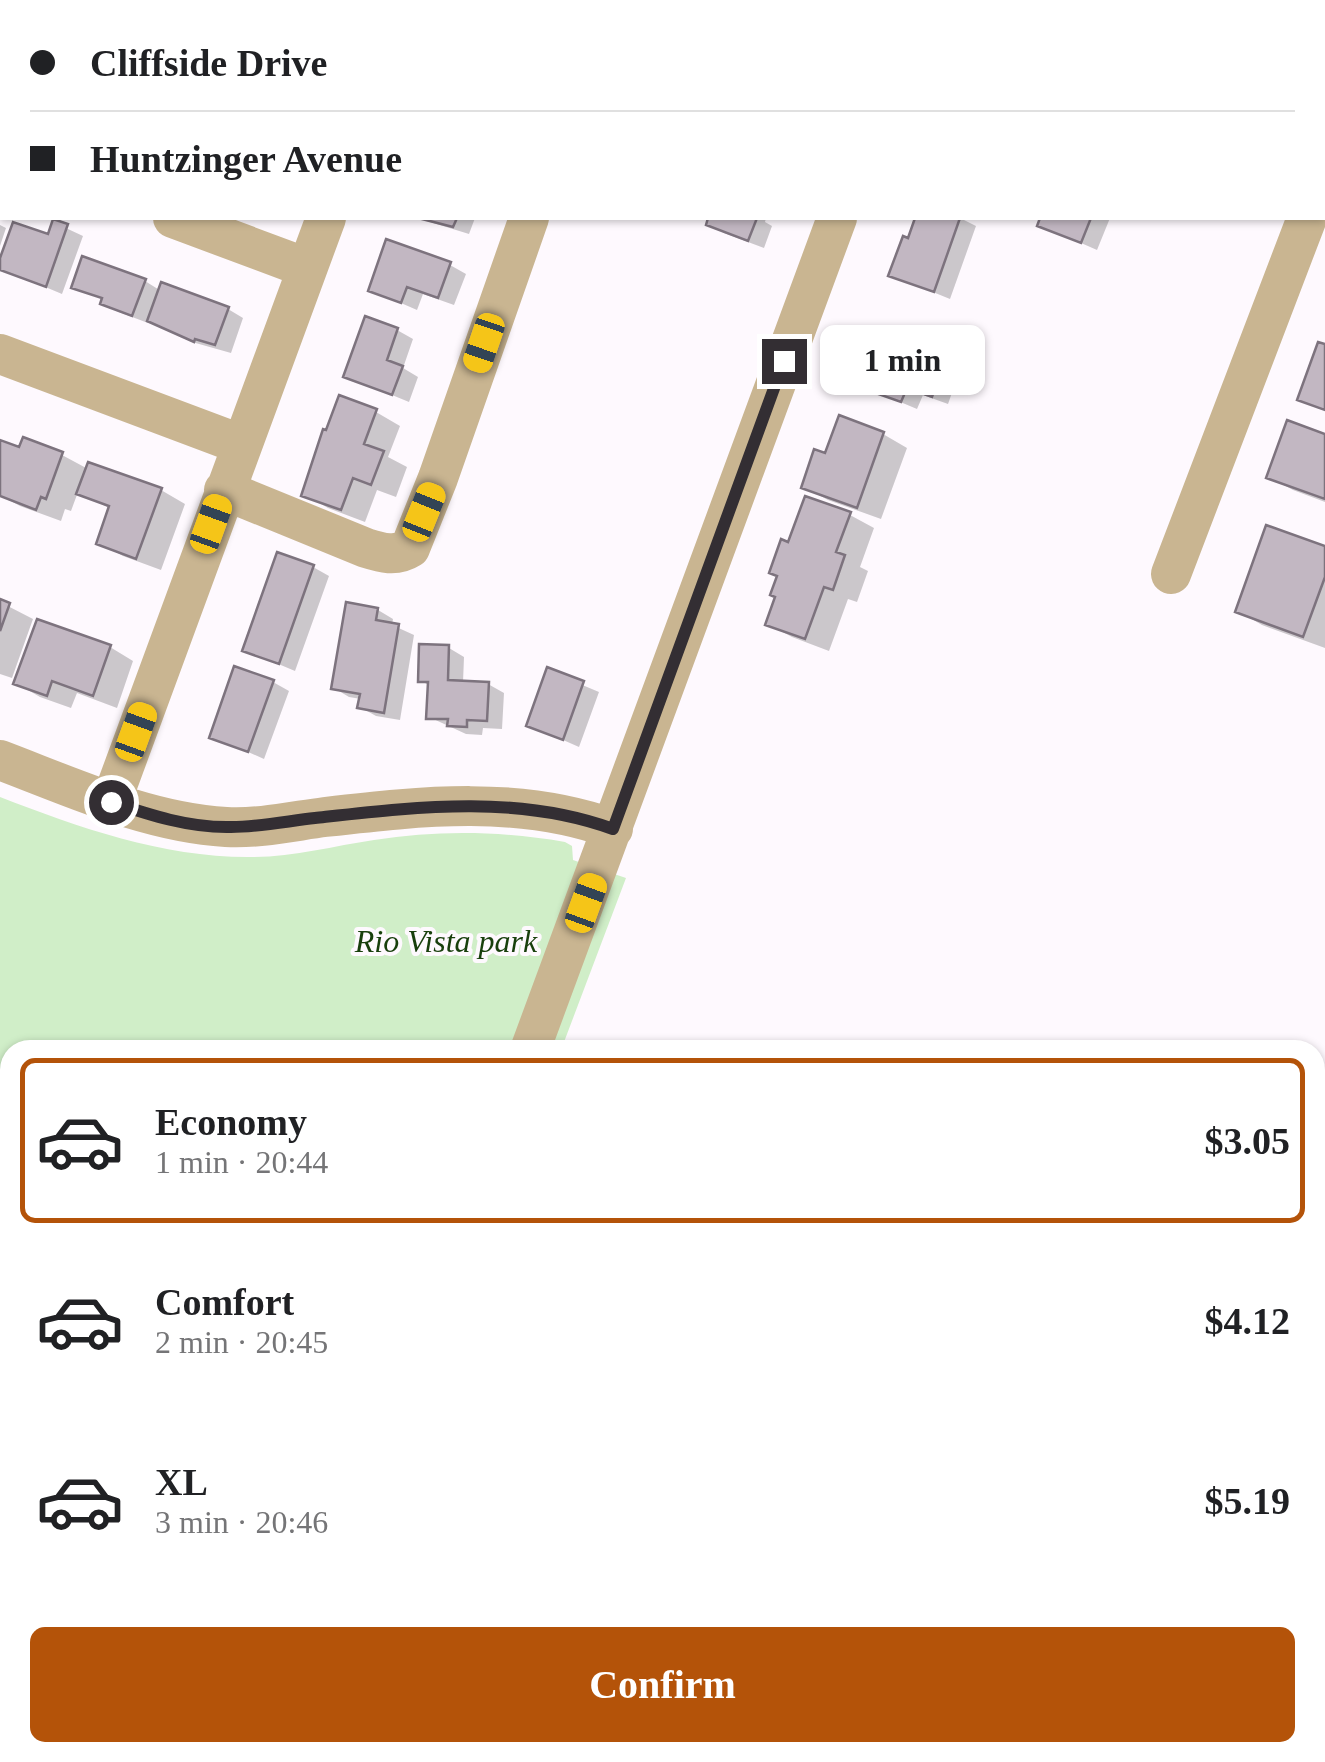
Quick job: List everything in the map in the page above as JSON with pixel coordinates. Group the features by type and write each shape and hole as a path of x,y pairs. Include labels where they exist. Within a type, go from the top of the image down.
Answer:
{"street":[{"path":"178,220 307,268"},
{"path":"111,802 325,220"},
{"path":"224,490 383,554 410,548 529,220"},
{"path":"534,1040 835,220"},
{"path":"1172,574 1306,220"},
{"path":"0,354 240,444"},
{"path":"0,760 169,821 231,828 414,808 474,806 560,813 613,829"}],"green space":[{"name":"Rio Vista park","path":"0,797 92,830 187,852 268,857 398,837 493,834 565,842 572,846 573,860 626,878 565,1040 0,1040"}],"building":[{"path":"53,220 68,224 46,287 0,270 0,258 13,222 48,234"},
{"path":"426,220 456,220 453,227"},
{"path":"707,220 756,220 748,241 706,225"},
{"path":"914,220 959,220 934,292 888,276 903,236 908,238"},
{"path":"1039,220 1090,220 1081,243 1037,226"},
{"path":"386,239 451,262 438,298 407,287 401,303 368,291"},
{"path":"82,256 146,279 132,316 100,304 102,298 71,288"},
{"path":"161,282 229,307 215,345 195,339 194,342 147,321"},
{"path":"365,316 398,328 387,360 403,366 392,395 343,377"},
{"path":"1318,342 1325,344 1325,410 1297,400"},
{"path":"907,348 944,362 932,397 907,388 901,402 864,389 876,353 901,362"},
{"path":"339,395 377,409 364,444 384,451 371,485 353,478 341,510 301,496 323,429 326,430"},
{"path":"839,415 884,432 857,508 801,488 814,449 825,453"},
{"path":"1287,420 1325,434 1325,499 1266,478"},
{"path":"23,437 63,452 46,499 41,497 36,510 0,496 0,440 19,447"},
{"path":"88,462 162,488 136,559 96,544 109,506 76,494"},
{"path":"805,496 851,512 836,552 845,555 833,590 824,587 805,639 765,625 775,597 770,595 777,576 769,573 781,539 788,542"},
{"path":"1266,525 1325,546 1325,577 1303,637 1235,612"},
{"path":"277,552 314,565 279,664 242,651"},
{"path":"0,599 10,603 0,631"},
{"path":"346,602 378,608 376,620 399,624 384,713 357,708 360,694 331,689"},
{"path":"37,619 111,645 93,696 52,681 47,696 13,684"},
{"path":"419,644 449,645 448,680 489,682 487,721 467,720 467,727 447,726 448,719 426,719 428,682 418,682"},
{"path":"234,666 274,680 248,752 209,738"},
{"path":"547,667 584,681 563,740 526,726"}],"route":[{"path":"111,802 169,821 231,828 414,808 474,806 543,810 577,816 613,829 784,361"}]}
